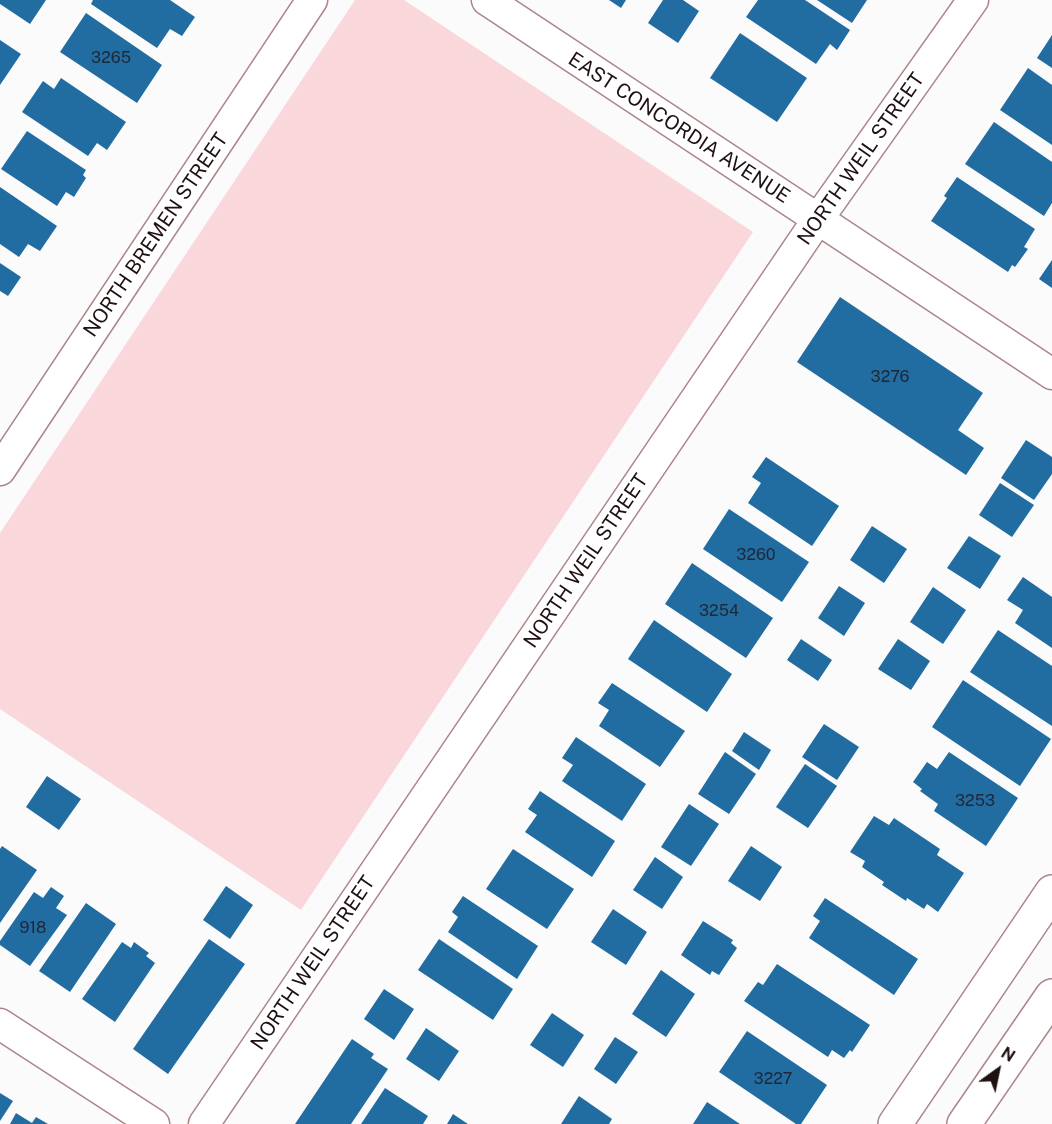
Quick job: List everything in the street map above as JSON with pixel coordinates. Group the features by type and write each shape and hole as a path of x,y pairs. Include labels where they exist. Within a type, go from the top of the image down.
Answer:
{"main road":[{"path":"895,1124 1052,892"},
{"path":"964,1124 1052,996"}],"street":[{"name":"NORTH BREMEN STREET","path":"0,470 312,0"},
{"name":"EAST CONCORDIA AVENUE","path":"487,0 1052,375"},
{"name":"NORTH WEIL STREET","path":"204,1124 818,219 973,0"},
{"path":"0,1024 154,1124"}],"shaded area":[{"path":"355,0 404,0 753,232 301,910 0,709 0,533"}],"building":[{"path":"0,0 46,0 30,24 0,4"},
{"path":"93,0 170,0 195,17 182,36 170,29 157,48 91,4"},
{"path":"609,0 626,0 621,8"},
{"path":"663,0 683,0 699,11 678,43 648,23"},
{"path":"758,0 805,0 850,30 837,50 830,44 816,64 746,17"},
{"path":"817,0 867,0 852,23"},
{"path":"86,13 162,65 137,103 60,52"},
{"path":"740,33 807,78 777,122 710,78"},
{"path":"1052,35 1052,68 1037,58"},
{"path":"0,40 21,54 0,85"},
{"path":"1028,68 1052,85 1052,145 1000,110"},
{"path":"61,78 126,122 107,150 97,143 88,156 22,112 43,81 54,89"},
{"path":"994,122 1052,162 1052,203 1044,216 965,164"},
{"path":"27,131 86,170 83,175 86,178 74,197 66,192 57,206 1,169"},
{"path":"957,177 1035,229 1024,247 1028,249 1015,267 1012,265 1008,272 931,221 947,198 944,196"},
{"path":"0,187 57,226 40,251 28,244 19,257 0,244"},
{"path":"1052,260 1052,288 1039,279"},
{"path":"0,263 21,277 8,296 0,291"},
{"path":"840,297 983,393 958,430 984,448 966,475 797,362"},
{"path":"1026,440 1052,457 1052,474 1034,500 1001,478"},
{"path":"766,457 839,506 812,546 748,503 761,483 752,477"},
{"path":"1000,483 1034,505 1012,537 979,515"},
{"path":"729,509 809,562 782,602 703,549"},
{"path":"872,526 907,549 884,583 850,560"},
{"path":"969,536 1001,556 980,589 947,568"},
{"path":"692,563 773,618 746,658 665,604"},
{"path":"1023,577 1052,597 1052,648 1015,623 1023,610 1007,600"},
{"path":"839,586 865,603 844,636 818,618"},
{"path":"933,587 966,610 943,644 910,622"},
{"path":"654,620 732,674 707,712 628,659"},
{"path":"998,630 1052,666 1052,726 970,672"},
{"path":"801,639 832,660 818,681 787,660"},
{"path":"898,639 930,661 911,690 878,669"},
{"path":"963,680 1051,739 1020,786 932,727"},
{"path":"612,683 685,731 660,767 599,726 609,710 598,703"},
{"path":"824,724 859,747 837,780 802,757"},
{"path":"744,732 771,750 759,770 732,751"},
{"path":"576,737 646,784 622,821 562,781 573,765 562,758"},
{"path":"725,752 756,774 729,814 698,794"},
{"path":"949,752 1018,798 986,846 934,811 938,804 920,791 922,789 913,782 927,762 937,769"},
{"path":"805,764 837,786 808,828 776,807"},
{"path":"47,776 81,799 59,830 26,807"},
{"path":"540,791 615,841 592,877 525,832 537,815 528,809"},
{"path":"689,804 719,824 691,866 661,847"},
{"path":"874,816 889,825 894,818 940,849 937,855 964,873 938,912 927,904 924,909 907,898 906,901 882,885 884,882 862,867 865,861 850,852"},
{"path":"2,846 37,870 0,923 0,849"},
{"path":"751,846 782,867 760,901 728,881"},
{"path":"513,849 574,889 547,929 486,889"},
{"path":"655,857 683,877 662,909 633,890"},
{"path":"226,886 253,905 230,939 203,920"},
{"path":"51,887 64,896 56,908 67,915 30,966 0,945 0,941 34,892 43,898"},
{"path":"463,896 538,946 517,979 448,932 458,917 452,912"},
{"path":"825,898 918,959 894,995 809,938 820,921 813,916"},
{"path":"86,903 116,924 70,992 39,971"},
{"path":"613,909 647,932 626,965 591,942"},
{"path":"703,921 733,940 731,943 737,948 719,975 712,971 710,975 681,955"},
{"path":"209,939 245,964 168,1074 133,1049"},
{"path":"439,939 513,989 493,1020 418,970"},
{"path":"122,942 131,948 134,942 149,953 146,956 155,963 115,1022 82,999"},
{"path":"777,964 870,1025 852,1052 850,1050 844,1058 832,1050 828,1057 744,1001 758,982 763,985"},
{"path":"661,970 695,994 666,1037 632,1014"},
{"path":"384,989 414,1009 394,1040 364,1019"},
{"path":"552,1013 584,1035 563,1067 530,1045"},
{"path":"426,1028 459,1051 439,1081 406,1059"},
{"path":"747,1031 827,1085 801,1124 796,1124 719,1072"},
{"path":"615,1037 638,1052 616,1084 594,1069"},
{"path":"352,1039 374,1054 371,1058 388,1069 351,1124 295,1124"},
{"path":"385,1088 428,1116 423,1124 361,1124"},
{"path":"0,1093 13,1101 0,1121"},
{"path":"579,1096 612,1119 609,1124 561,1124"},
{"path":"707,1102 740,1124 693,1124"},
{"path":"16,1113 32,1123 36,1117 48,1124 10,1124"},
{"path":"453,1114 468,1124 447,1124"}]}
